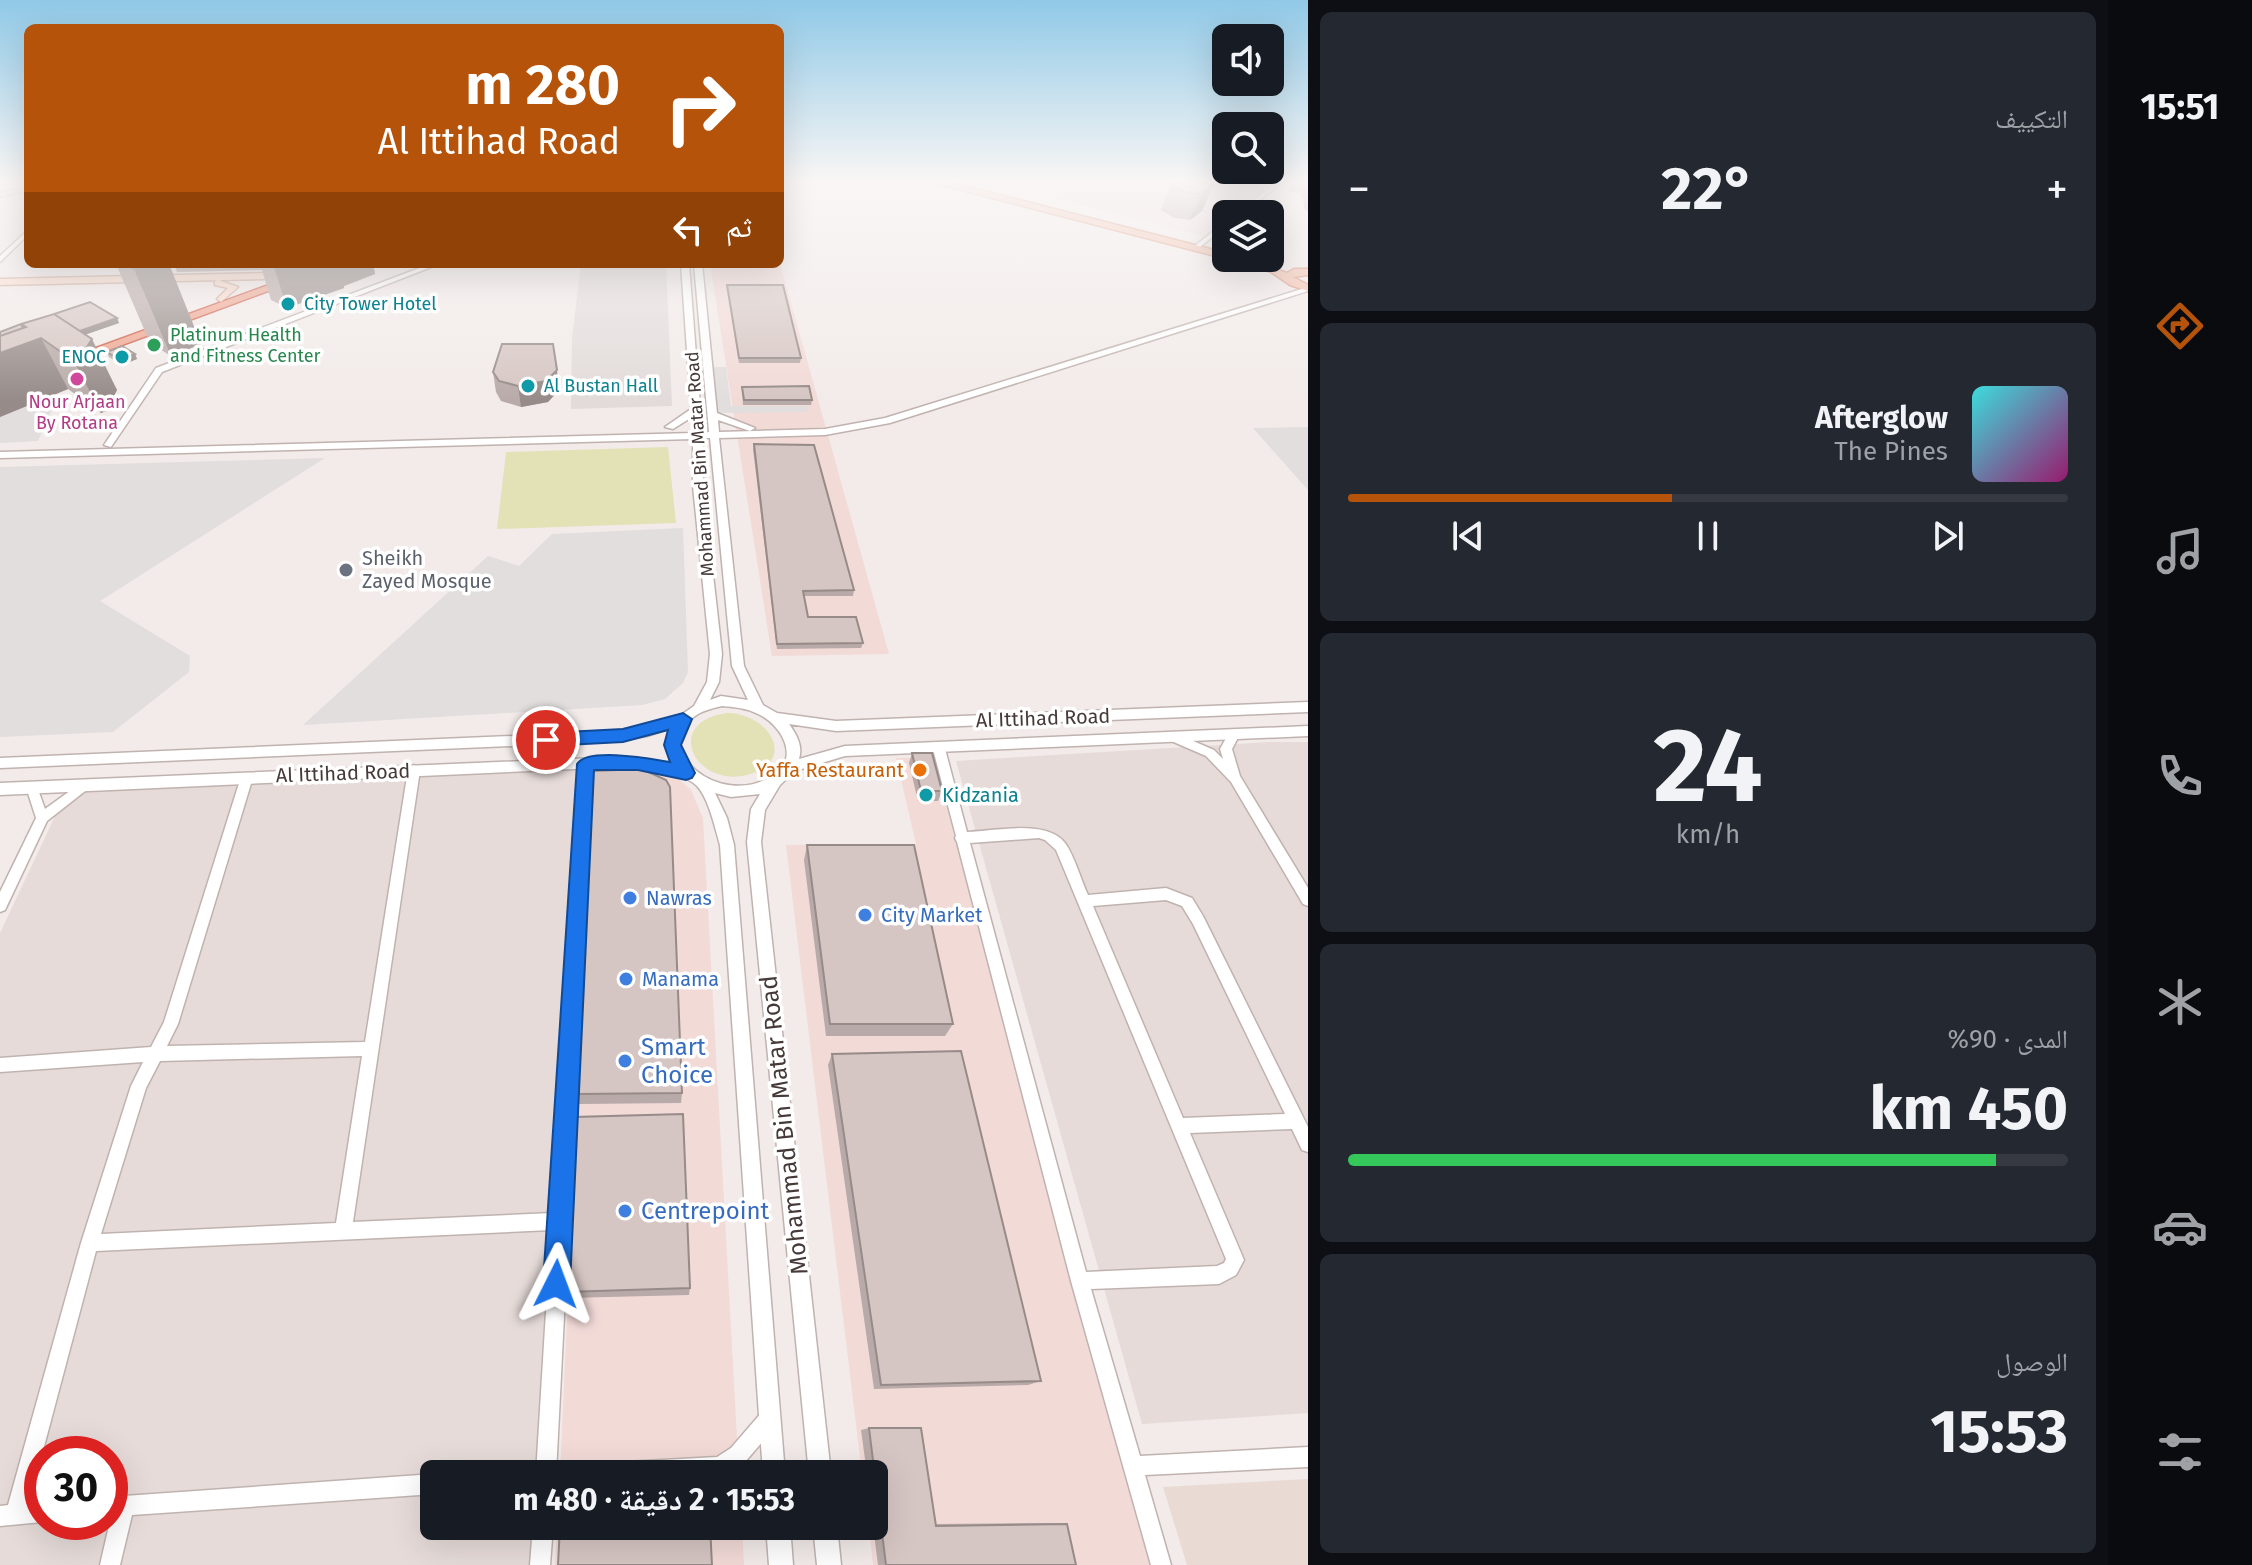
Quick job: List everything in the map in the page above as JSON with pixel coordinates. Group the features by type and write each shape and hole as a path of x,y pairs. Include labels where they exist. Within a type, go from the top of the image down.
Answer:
{"highway":[{"path":"307,268 58,360 324,268"}],"main road":[{"path":"1284,266 1305,271"},
{"path":"0,285 206,280 270,276 304,268"},
{"path":"1289,279 1289,274 1305,271"},
{"path":"1277,272 1308,288"},
{"path":"206,280 233,285 234,289 221,299"}],"street":[{"path":"108,445 159,370 426,268"},
{"name":"Mohammad Bin Matar Road","path":"685,268 699,453 698,486 716,668 700,707"},
{"name":"Mohammad Bin Matar Road","path":"698,268 735,649 738,666 757,705"},
{"path":"716,452 750,431 852,421 897,409 1262,294 1289,279"},
{"path":"0,455 669,431 825,432 887,421 1308,288"},
{"path":"669,431 696,410"},
{"path":"713,415 750,431"},
{"path":"669,431 699,453"},
{"path":"0,448 377,436 553,435"},
{"path":"363,444 362,440 377,436"},
{"path":"229,449 237,446 239,441"},
{"path":"36,454 32,451 45,447"},
{"path":"721,701 757,705 786,727 794,747 781,774 762,787 733,792 704,785 686,773 674,755 673,745 677,727 683,719 700,707 721,701"},
{"name":"Al Ittihad Road","path":"778,718 836,726 1308,707"},
{"name":"Al Ittihad Road","path":"0,763 606,737 647,731 683,719"},
{"name":"Al Ittihad Road","path":"781,774 845,751 1308,731"},
{"path":"1234,734 1226,749 1235,779"},
{"path":"1173,737 1210,753 1235,779 1308,900"},
{"path":"939,749 1080,1281 1161,1565"},
{"name":"Al Ittihad Road","path":"0,789 586,764 638,763 686,773"},
{"path":"547,1460 586,764"},
{"path":"343,1230 414,770"},
{"name":"Mohammad Bin Matar Road","path":"781,774 758,809 754,842 819,1460"},
{"path":"8,1515 139,1086 171,1024 247,777"},
{"path":"0,906 42,818 85,785"},
{"name":"Mohammad Bin Matar Road","path":"704,785 720,818 727,845 773,1460"},
{"path":"32,787 42,818"},
{"path":"961,838 1039,833 1049,836 1061,847 1232,1246 1235,1260 1230,1269 1219,1275 1080,1281"},
{"path":"1085,901 1166,894 1187,902 1308,1144"},
{"path":"0,1065 156,1054 371,1049"},
{"path":"1180,1126 1295,1121"},
{"path":"90,1243 560,1221"},
{"path":"733,1460 769,1419"},
{"path":"1132,1466 1308,1457"},
{"path":"128,1505 420,1485"},
{"path":"110,1565 113,1540"},
{"path":"540,1565 542,1540"},
{"path":"826,1540 829,1565"}],"shaded area":[{"path":"581,268 666,268 672,406 571,409 572,337"},
{"path":"711,268 781,268 889,654 772,656"},
{"path":"710,367 726,367 731,406 807,406 808,412 714,413"},
{"path":"50,396 56,400 38,441 0,443 0,417"},
{"path":"1308,427 1308,490 1253,428"},
{"path":"325,458 100,601 190,656 189,672 113,732 0,737 0,467"},
{"path":"683,528 688,672 683,683 665,699 642,705 303,725 488,556 519,566 552,534"},
{"path":"1308,742 1308,1413 1142,1424 956,761"},
{"path":"933,757 1151,1565 873,1565 870,1540 888,1540 888,1460 860,1460 786,845 916,844 896,758"},
{"path":"592,769 641,769 680,780 691,790 703,818 738,1460 561,1460"},
{"path":"582,770 539,1460 420,1460 420,1540 533,1540 532,1565 0,1565 0,933 67,791"},
{"path":"1308,1479 1308,1565 1187,1565 1163,1487"},
{"path":"556,1540 743,1540 744,1565 555,1565"}],"green space":[{"path":"668,447 676,523 497,529 506,452"},
{"path":"727,713 755,721 772,739 775,750 772,760 763,769 747,775 729,776 713,772 693,752 691,740 695,728 707,719"}],"building":[{"path":"727,285 783,285 801,358 739,358"},
{"path":"90,302 117,318 80,331 54,314"},
{"path":"54,314 92,339 80,358 74,361 41,338 0,353 0,336 26,327 21,324"},
{"path":"21,324 23,328 0,336 0,332"},
{"path":"502,344 553,344 557,370 546,381 518,386 499,381 493,372"},
{"path":"122,346 135,354 120,360 107,352"},
{"path":"809,386 812,400 744,400 742,387"},
{"path":"754,444 814,445 854,590 803,591 808,617 856,617 863,643 777,644"},
{"path":"912,753 932,753 942,791 921,791"},
{"path":"642,769 666,780 670,787 682,1093 576,1094 593,771"},
{"path":"807,845 914,845 953,1024 830,1024"},
{"path":"961,1051 1041,1381 881,1385 832,1054"},
{"name":"Centrepoint","path":"683,1114 690,1288 565,1292 574,1117"},
{"path":"869,1428 921,1428 936,1526 1067,1524 1076,1565 886,1565 883,1540 888,1540 888,1460 873,1460"},
{"path":"559,1540 711,1540 712,1565 558,1565"}],"place":[{"name":"City Tower Hotel","path":"288,304"},
{"name":"Platinum Health and Fitness Center","path":"154,345"},
{"name":"ENOC","path":"122,357"},
{"name":"Nour Arjaan By Rotana","path":"77,379"},
{"name":"Al Bustan Hall","path":"528,386"},
{"name":"Sheikh Zayed Mosque","path":"346,570"},
{"name":"Yaffa Restaurant","path":"920,770"},
{"name":"Kidzania","path":"926,795"},
{"name":"Nawras","path":"630,898"},
{"name":"City Market","path":"865,915"},
{"name":"Manama","path":"626,979"},
{"name":"Smart Choice","path":"625,1061"},
{"name":"Centrepoint","path":"625,1211"}],"route":[{"path":"546,740 623,735 683,719 677,727 673,745 674,755 686,773 638,763 586,764 556,1284"}]}
